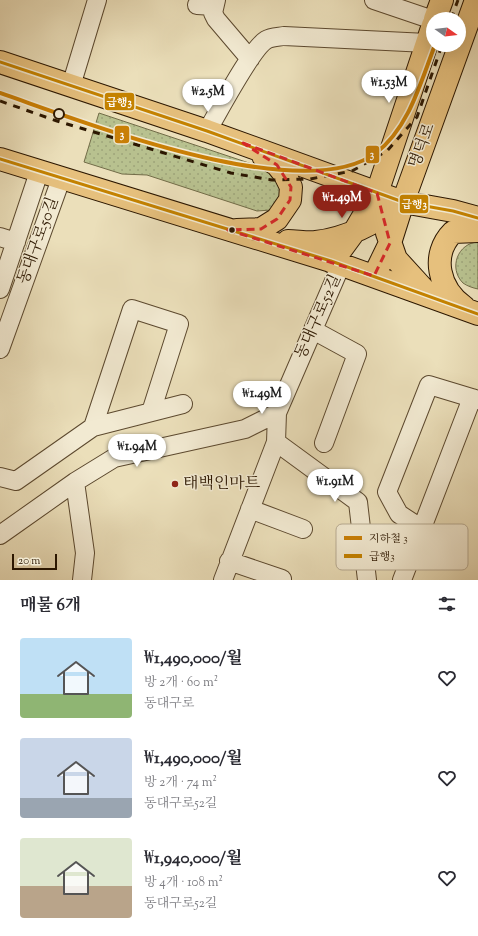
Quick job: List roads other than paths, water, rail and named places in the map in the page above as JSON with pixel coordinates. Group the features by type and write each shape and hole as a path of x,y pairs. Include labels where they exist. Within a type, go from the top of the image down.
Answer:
{"main road":[{"path":"437,12 442,0"},
{"name":"명덕로","path":"374,276 390,243 403,202 468,29 476,0"},
{"name":"명덕로","path":"337,263 377,193 426,46"},
{"path":"0,62 243,143 403,202 453,211 478,218"},
{"path":"228,230 261,229 277,219 290,200 290,187 285,175 277,165 243,143"},
{"path":"0,159 337,263 473,312"},
{"path":"377,193 390,243 396,259 430,296"},
{"path":"257,239 316,242 354,232 384,218 403,202"},
{"path":"473,312 454,300 440,277 439,262 442,248 447,238 453,232 478,231"}],"street":[{"path":"71,86 97,0"},
{"path":"374,0 426,16"},
{"path":"209,4 216,19 250,59"},
{"path":"207,131 250,59 266,40 284,36 426,34"},
{"name":"동대구로50길","path":"0,289 8,239 39,172"},
{"name":"동대구로50길","path":"0,349 61,179"},
{"name":"동대구로52길","path":"222,580 276,442 277,413 313,330 337,263"},
{"path":"93,427 132,310 179,324 151,412"},
{"path":"313,330 357,354 324,443"},
{"path":"415,524 399,514 387,492 429,385 475,399 424,524"},
{"path":"0,477 16,481 93,427 182,404"},
{"path":"0,535 75,482 114,458 246,429 277,413"},
{"path":"276,442 358,502 361,524"},
{"path":"75,482 85,553 82,580"},
{"path":"250,509 303,529"},
{"path":"229,561 282,579"},
{"path":"366,570 367,580"},
{"path":"402,580 406,570"}],"railway":[{"path":"454,12 458,0"},
{"path":"0,101 57,121 231,173 272,180 310,179 352,171 387,151 417,117 440,52"}],"metro line":[{"name":"3","path":"0,93 135,139 191,154 246,166 297,171 342,167 376,153 397,131 413,103 432,52"}],"place":[{"name":"태백인마트","path":"175,484"}]}
